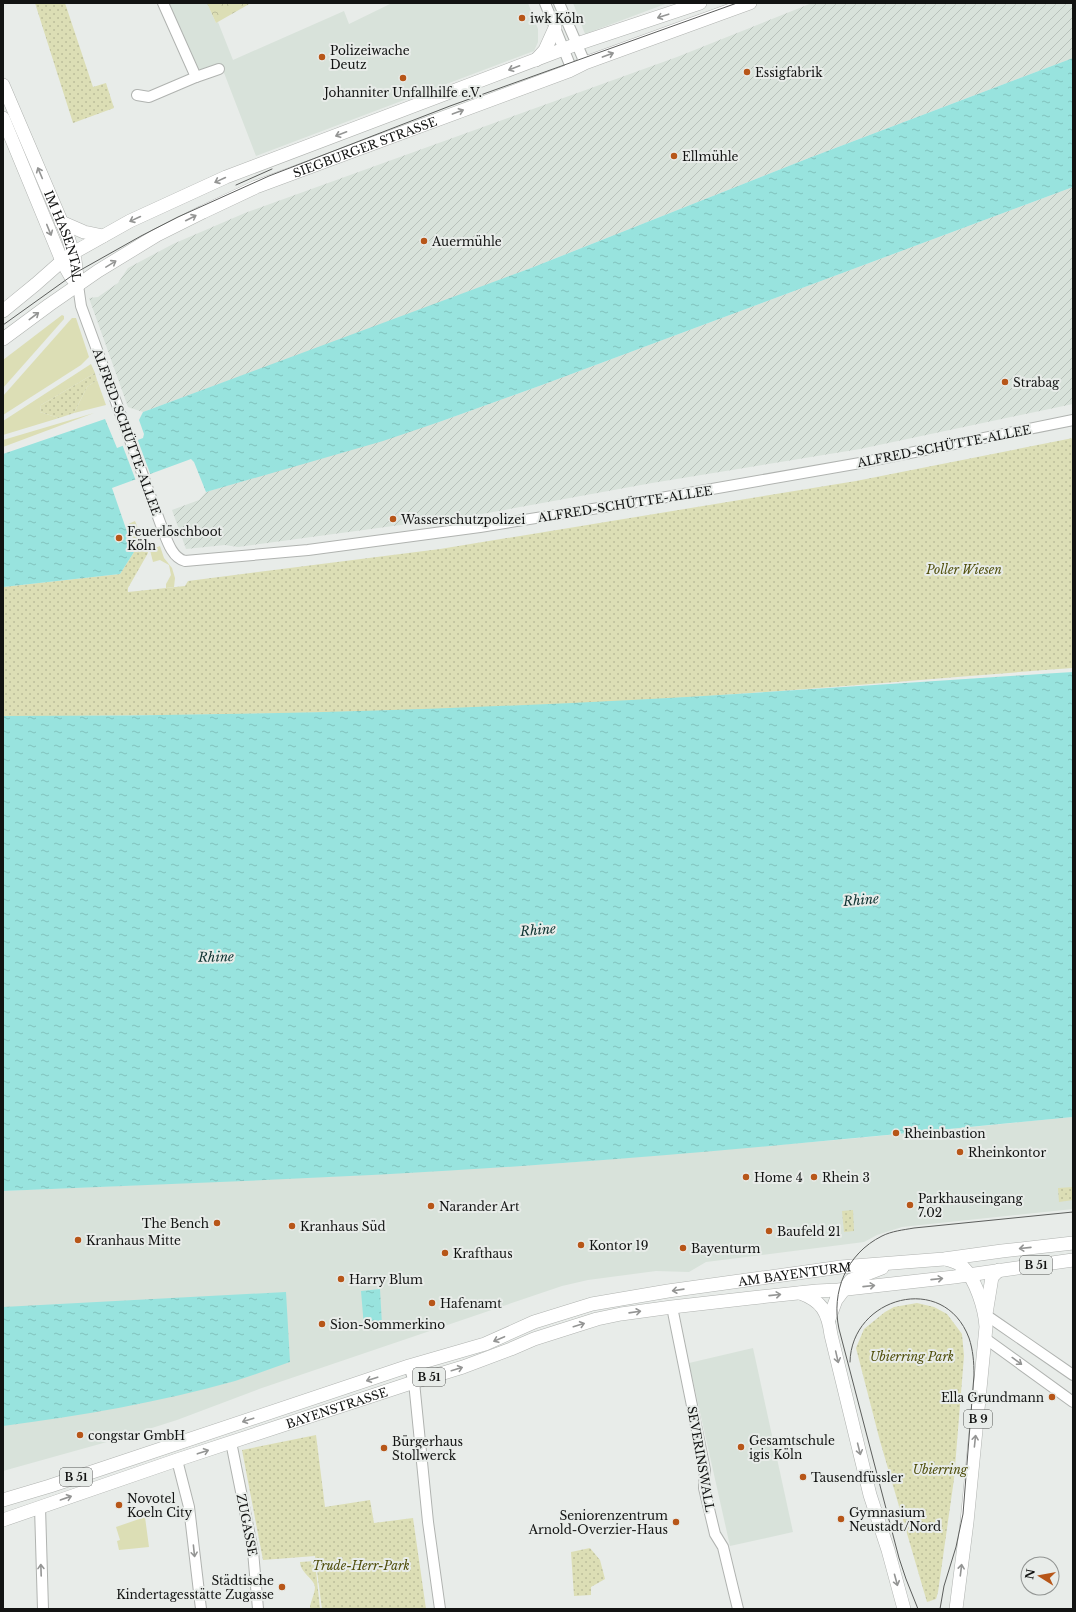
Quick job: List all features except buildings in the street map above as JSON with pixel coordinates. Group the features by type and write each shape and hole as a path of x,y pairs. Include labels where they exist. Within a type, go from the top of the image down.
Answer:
{"main road":[{"name":"SIEGBURGER STRASSE","path":"3,311 36,284 72,251 104,236 130,221 226,177 577,44 700,3"},
{"name":"SIEGBURGER STRASSE","path":"3,339 78,285 157,235 256,187 572,70 585,63 750,3"},
{"path":"536,60 545,50 555,28"},
{"name":"IM HASENTAL","path":"3,85 72,251 78,285"},
{"name":"IM HASENTAL","path":"3,118 62,261 71,277 78,285"},
{"path":"61,222 84,232 104,236"},
{"name":"AM BAYENTURM","path":"646,1296 710,1285 841,1267 944,1259 1002,1250 1073,1243"},
{"name":"B 9","path":"944,1259 963,1266 980,1297 986,1315"},
{"name":"B 51","path":"969,1275 1073,1260"},
{"path":"829,1319 836,1300 851,1280 894,1263"},
{"name":"B 9","path":"956,1609 967,1522 986,1338 986,1315 992,1277 999,1270"},
{"path":"799,1273 806,1279 805,1288 800,1292 810,1296 818,1303 829,1319 870,1495 888,1550 904,1609"},
{"name":"AM BAYENTURM","path":"672,1307 800,1292 844,1289 969,1275"},
{"path":"710,1285 716,1288 717,1292 716,1297 712,1302"},
{"name":"BAYENSTRASSE","path":"3,1500 408,1366 485,1344 534,1322 560,1313 592,1304 646,1296"},
{"name":"BAYENSTRASSE","path":"3,1520 40,1506 231,1442 463,1367 534,1339 597,1319 672,1307"},
{"path":"18,1515 17,1503 21,1495"}],"street":[{"path":"163,3 196,77"},
{"path":"545,3 572,70"},
{"path":"559,3 585,63"},
{"path":"137,95 148,97 219,69"},
{"name":"ALFRED-SCHÜTTE-ALLEE","path":"78,285 81,306 156,512 174,554 180,560 189,561 300,551 480,527 655,499 860,463 1073,420"},
{"name":"SEVERINSWALL","path":"672,1307 705,1470 704,1488 715,1534 723,1547 738,1609"},
{"path":"986,1315 1073,1375"},
{"path":"986,1338 1073,1402"},
{"path":"408,1366 414,1382 428,1522 440,1609"},
{"name":"ZUGASSE","path":"231,1442 253,1551 258,1609"},
{"path":"177,1460 189,1506 201,1609"},
{"path":"40,1506 43,1609"}],"shaded area":[{"path":"167,3 207,3 216,23 218,22 233,60 344,11 349,24 392,3 528,3 538,29 538,42 534,51 256,156 221,65 197,73"},
{"path":"573,3 668,3 585,34"},
{"path":"812,3 1073,3 1073,58 809,158 531,268 364,331 143,412 128,407 89,298 98,297 118,283 128,268 173,244 245,213 677,57"},
{"path":"1073,187 1073,404 860,449 652,483 482,514 238,547 225,545 186,549 172,510 199,500 206,492 442,421"},
{"path":"1073,1117 1073,1209 902,1227 877,1235 864,1242 706,1262 689,1272 656,1271 588,1280 562,1286 259,1389 177,1420 114,1440 3,1471 3,1191 383,1174 563,1163 848,1139"},
{"name":"Gesamtschule igis Köln","path":"753,1348 793,1532 730,1546 689,1363"}],"green space":[{"path":"35,3 65,3 93,87 106,83 114,108 73,123"},
{"path":"207,3 251,3 216,23"},
{"path":"62,315 64,316 64,319 3,388 3,360"},
{"path":"72,318 76,318 89,357 81,365 3,415 3,396"},
{"path":"91,364 95,373 41,405 40,412 59,418 3,435 3,421"},
{"path":"95,373 97,380 87,387 74,413 59,418 40,412 41,405"},
{"path":"97,380 106,405 74,413 87,387"},
{"path":"94,413 3,447 3,440"},
{"name":"Poller Wiesen","path":"1073,438 1073,668 660,699 496,707 332,712 3,716 3,587 120,574 134,552 126,525 135,521 148,553 128,588 128,592 185,586 188,581 440,549 856,481"},
{"path":"160,546 164,558 172,568 175,578 174,587 166,588 166,584 171,575 169,565 160,560 153,562 150,550"},
{"path":"1073,1187 1073,1200 1059,1202 1058,1188"},
{"path":"853,1210 854,1231 844,1232 842,1211"},
{"name":"Ubierring Park","path":"917,1303 934,1307 947,1314 962,1334 964,1356 954,1479 938,1592 936,1599 927,1602 880,1441 856,1348 864,1329 885,1312 894,1307"},
{"name":"Trude-Herr-Park","path":"316,1435 325,1507 370,1500 374,1523 413,1518 426,1609 322,1609 315,1556 263,1560 242,1450"},
{"path":"145,1517 149,1547 119,1550 117,1541 120,1540 116,1527"},
{"path":"590,1548 600,1560 605,1579 591,1587 591,1595 574,1596 571,1552"},
{"path":"315,1561 320,1609 310,1609 315,1587 303,1570 300,1562"}],"water":[{"path":"1073,58 1073,187 542,385 383,441 206,492 194,462 191,459 112,488 134,552 120,574 3,587 3,454 105,419 117,448 143,438 144,434 139,420 143,412 531,268 809,158"},
{"name":"Rhine","path":"1073,672 1073,1117 818,1142 493,1168 3,1191 3,716 250,714 498,706 714,695"},
{"path":"380,1289 382,1325 364,1327 361,1291"},
{"path":"286,1292 290,1362 207,1389 149,1402 61,1418 3,1426 3,1307"}],"pier":[{"path":"137,438 151,476 136,481 122,444"}],"tram line":[{"path":"3,325 77,272 141,236 178,217 269,176 450,106 737,3"},
{"path":"236,185 272,169"},
{"path":"918,1609 899,1558 839,1329 837,1301 844,1275 850,1264 859,1253 869,1244 886,1234 914,1228 1073,1212"},
{"path":"850,1362 854,1340 866,1321 882,1308 900,1300 921,1299 940,1304 957,1317 969,1338 973,1356 974,1375 963,1514 956,1547 944,1586 940,1609"}],"place":[{"name":"iwk Köln","path":"522,18"},
{"name":"Polizeiwache Deutz","path":"322,57"},
{"name":"Essigfabrik","path":"747,72"},
{"name":"Johanniter Unfallhilfe e.V.","path":"403,78"},
{"name":"Ellmühle","path":"674,156"},
{"name":"Auermühle","path":"424,241"},
{"name":"Strabag","path":"1005,382"},
{"name":"Wasserschutzpolizei","path":"393,519"},
{"name":"Feuerlöschboot Köln","path":"119,538"},
{"name":"Rheinbastion","path":"896,1133"},
{"name":"Rheinkontor","path":"960,1152"},
{"name":"Home 4","path":"746,1177"},
{"name":"Rhein 3","path":"814,1177"},
{"name":"Parkhauseingang 7.02","path":"910,1205"},
{"name":"Narander Art","path":"431,1206"},
{"name":"The Bench","path":"217,1223"},
{"name":"Kranhaus Süd","path":"292,1226"},
{"name":"Baufeld 21","path":"769,1231"},
{"name":"Kranhaus Mitte","path":"78,1240"},
{"name":"Kontor 19","path":"581,1245"},
{"name":"Bayenturm","path":"683,1248"},
{"name":"Krafthaus","path":"445,1253"},
{"name":"Harry Blum","path":"341,1279"},
{"name":"Hafenamt","path":"432,1303"},
{"name":"Sion-Sommerkino","path":"322,1324"},
{"name":"Ella Grundmann","path":"1052,1397"},
{"name":"congstar GmbH","path":"80,1435"},
{"name":"Gesamtschule igis Köln","path":"741,1447"},
{"name":"Bürgerhaus Stollwerck","path":"384,1448"},
{"name":"Tausendfüssler","path":"803,1477"},
{"name":"Novotel Koeln City","path":"119,1505"},
{"name":"Gymnasium Neustadt/Nord","path":"841,1519"},
{"name":"Seniorenzentrum Arnold-Overzier-Haus","path":"676,1522"},
{"name":"Städtische Kindertagesstätte Zugasse","path":"282,1587"}],"park label":[{"name":"Ubierring","path":"940,1469"}]}
